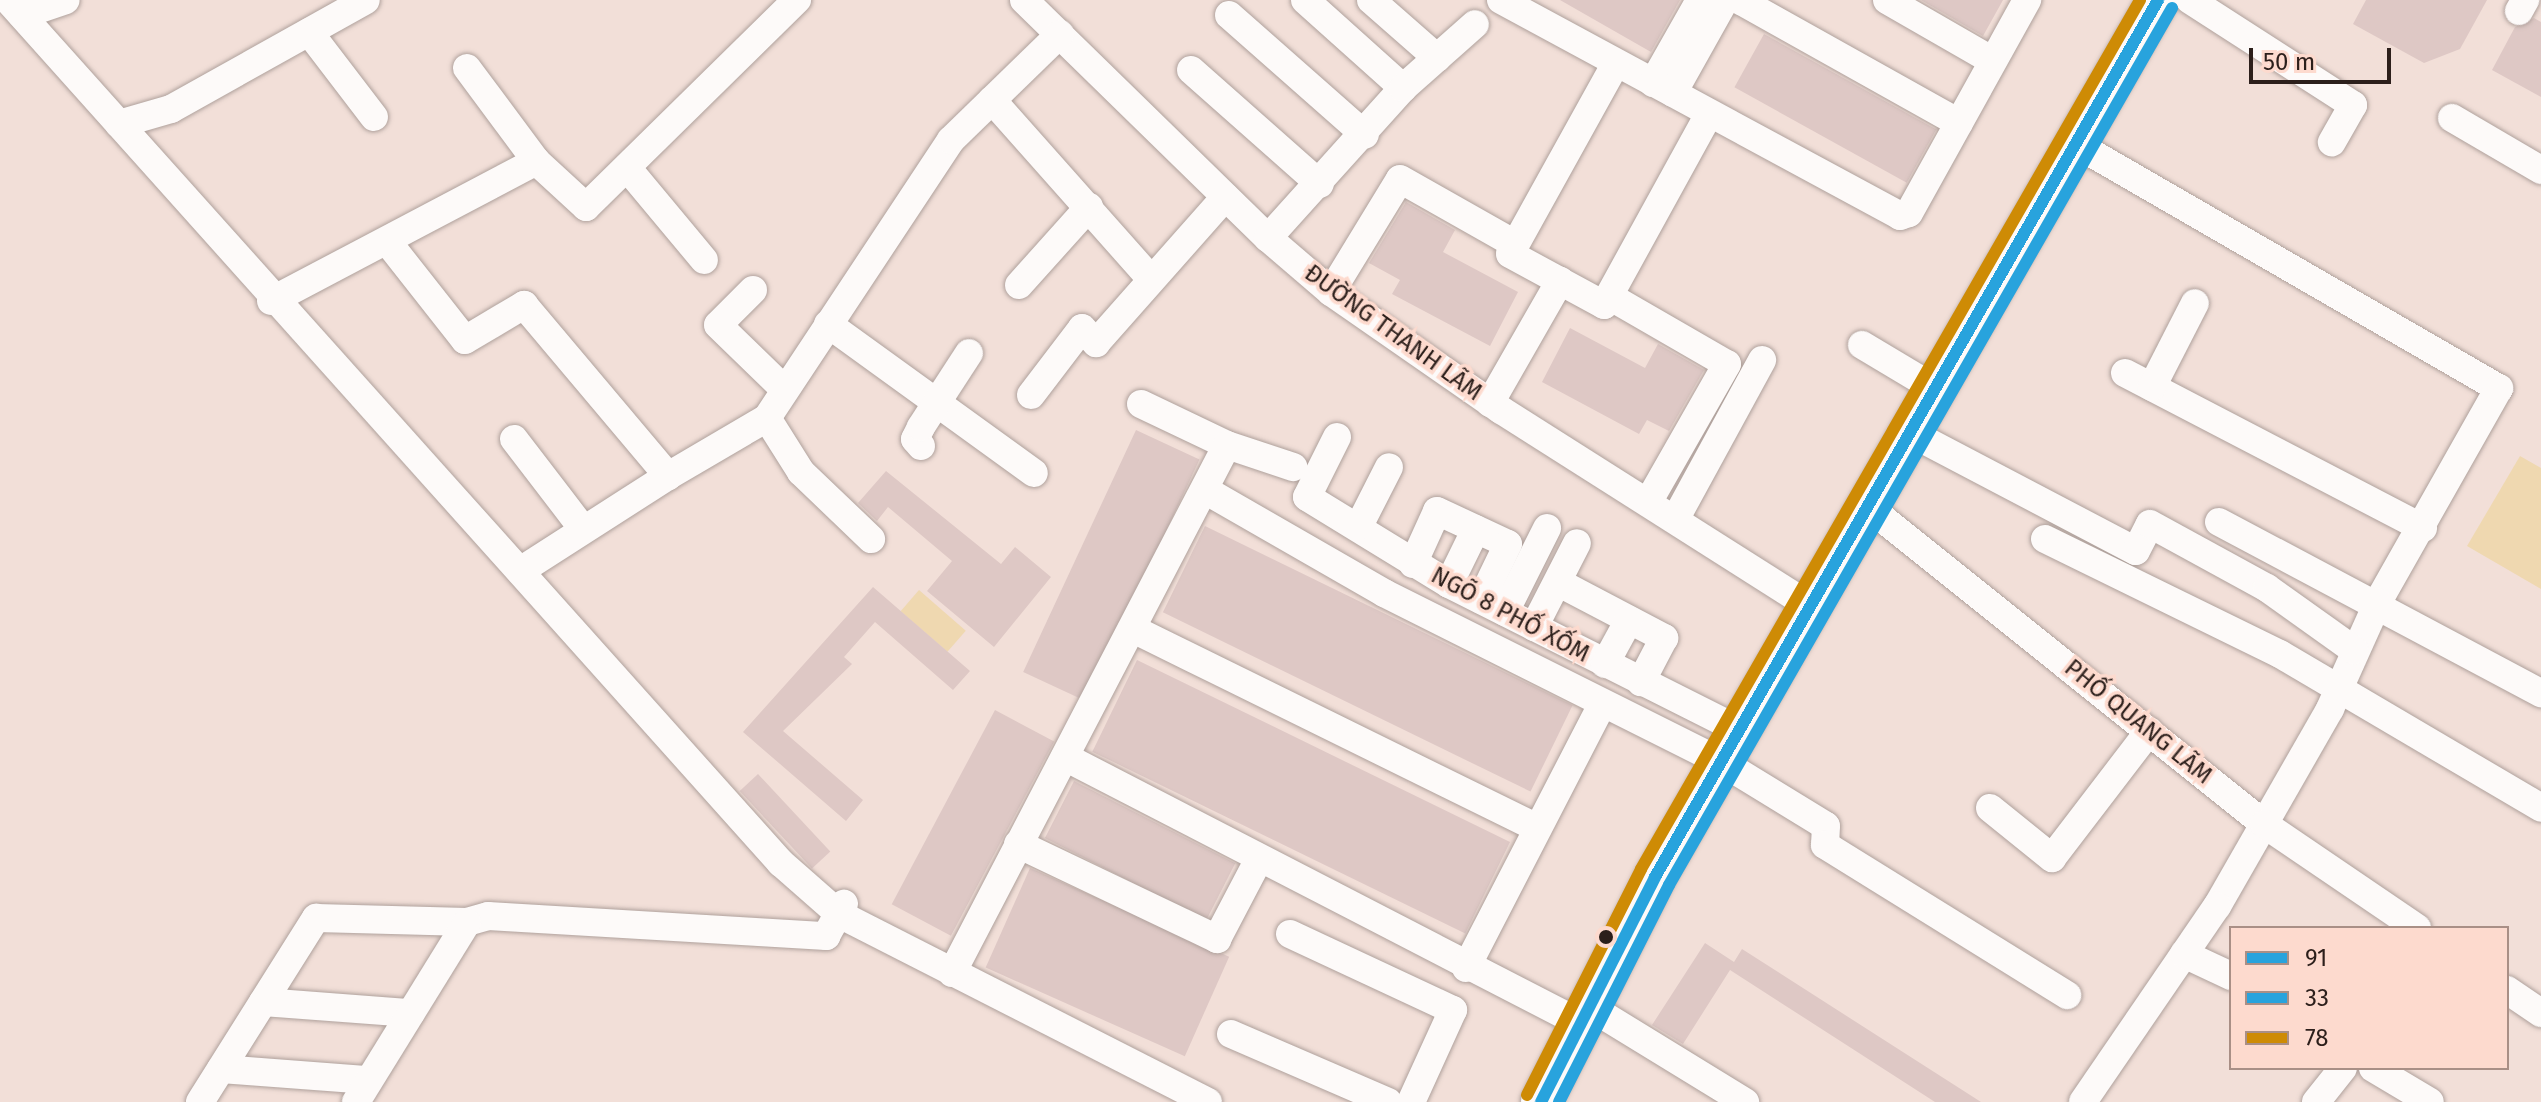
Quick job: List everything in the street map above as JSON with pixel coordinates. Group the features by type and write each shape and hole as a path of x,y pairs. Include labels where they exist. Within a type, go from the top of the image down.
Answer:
{"highway":[{"path":"1541,1102 1730,745 2074,143 2159,2"}],"street":[{"path":"15,7 66,0"},
{"path":"119,124 171,109 366,0"},
{"path":"467,68 536,161 586,207 629,170 797,0"},
{"name":"ĐƯỜNG THANH LÃM","path":"1024,0 1268,238 1331,292 1490,403 1676,518 1810,606"},
{"path":"1305,0 1403,88"},
{"path":"1371,0 1437,58"},
{"path":"1501,0 1900,216 1909,213 2027,0"},
{"path":"1663,88 1700,0"},
{"path":"1663,88 1725,0"},
{"path":"1739,0 1959,123"},
{"path":"1887,0 1993,61"},
{"path":"2159,2 2353,105 2332,142"},
{"path":"15,7 271,301 520,571 781,863 842,909 952,973 1208,1102"},
{"path":"1229,15 1365,135"},
{"path":"1268,238 1365,135 1403,88 1475,24"},
{"path":"309,32 374,117"},
{"path":"520,571 668,476 767,418 782,387 951,140 1060,34"},
{"path":"1616,63 1510,254 1604,305 1709,114"},
{"path":"1191,70 1320,184"},
{"path":"992,100 1151,279"},
{"path":"2452,118 2541,170"},
{"path":"2074,143 2499,388 2423,528 2378,602 2337,686 2330,709 2264,824 2184,954 2083,1102"},
{"path":"271,301 536,161"},
{"path":"629,170 704,260"},
{"path":"1331,292 1400,179 1515,244"},
{"path":"1031,395 1082,328 1096,343 1225,197"},
{"path":"1019,285 1089,207"},
{"path":"387,241 465,340 524,305 668,476"},
{"path":"1490,403 1560,281"},
{"path":"753,290 718,325 782,387"},
{"path":"1609,296 1727,364 1649,501"},
{"path":"2152,387 2195,303"},
{"path":"828,324 1034,473"},
{"path":"1862,345 1934,388"},
{"path":"921,446 915,439 936,401 969,353"},
{"path":"1676,518 1762,360"},
{"path":"2125,373 2423,528"},
{"path":"1141,404 1227,445 1293,467"},
{"path":"767,418 801,472 871,539"},
{"path":"1909,432 2136,551 2150,524 2267,588 2354,650"},
{"name":"NGÕ 8 PHỐ XỐM","path":"1337,437 1307,497 1409,554 1413,564 1449,584 1641,682 1730,745"},
{"path":"514,439 583,529"},
{"path":"952,973 1227,445"},
{"path":"1359,526 1389,467"},
{"path":"1205,490 1384,593 1601,706 1730,745 1826,826 1825,845 2067,995"},
{"name":"PHỐ QUANG LÃM","path":"1867,506 2264,824 2413,926"},
{"path":"1413,564 1437,511 1508,544 1493,606"},
{"path":"2219,522 2378,602 2541,693"},
{"path":"1493,606 1547,528"},
{"path":"1449,584 1476,529"},
{"path":"2045,539 2337,686 2541,808"},
{"path":"1534,627 1577,543"},
{"path":"1567,587 1664,638 1641,682"},
{"path":"1605,664 1629,620"},
{"path":"1133,629 1538,828"},
{"path":"1466,968 1601,706"},
{"path":"1990,808 2052,858 2149,731"},
{"path":"1065,757 1466,968 1586,1016 1745,1102"},
{"path":"1018,844 1217,939 1259,859"},
{"path":"200,1102 316,918 467,922 488,916 826,936 842,909"},
{"path":"221,1069 362,1091 467,922"},
{"path":"1290,934 1453,1010 1411,1102"},
{"path":"2184,954 2229,975"},
{"path":"2509,991 2541,1013"},
{"path":"263,1002 411,1013"},
{"path":"1231,1034 1388,1102"},
{"path":"2316,1102 2341,1070"},
{"path":"2376,1070 2430,1102"}],"shaded area":[{"path":"2520,456 2541,468 2541,589 2467,546"},
{"path":"919,590 966,631 947,652 901,611"}],"building":[{"path":"1560,0 1680,0 1651,52"},
{"path":"1921,0 2003,0 1983,36"},
{"path":"2366,0 2487,0 2460,49 2424,63 2353,24"},
{"path":"2534,18 2541,22 2541,97 2492,70 2515,27"},
{"path":"1764,34 1936,130 1907,183 1734,87"},
{"path":"1406,202 1455,230 1443,252 1518,292 1490,346 1392,294 1400,280 1369,263"},
{"path":"1570,328 1645,368 1658,344 1704,370 1669,431 1647,420 1639,434 1542,382"},
{"path":"1136,430 1199,460 1087,702 1023,672"},
{"path":"886,471 1001,564 1015,547 1051,577 994,647 927,591 952,561 888,507 877,521 858,503"},
{"path":"1205,526 1573,705 1531,792 1163,612"},
{"path":"873,587 970,671 953,690 875,622 844,657 852,664 783,731 863,800 846,821 743,732"},
{"path":"1137,660 1510,842 1465,934 1092,752"},
{"path":"995,710 1054,741 951,936 892,904"},
{"path":"758,774 830,852 812,869 740,791"},
{"path":"1074,781 1235,863 1206,920 1045,838"},
{"path":"1030,868 1229,957 1185,1056 986,968"},
{"path":"1705,943 1734,962 1742,949 1981,1102 1935,1102 1730,970 1683,1044 1652,1025"}],"transit line":[{"name":"78","path":"1527,1095 1641,869 2140,0"},
{"name":"91","path":"1541,1102 1655,877 2158,0"},
{"name":"33","path":"1559,1102 1669,885 2172,8"}]}
